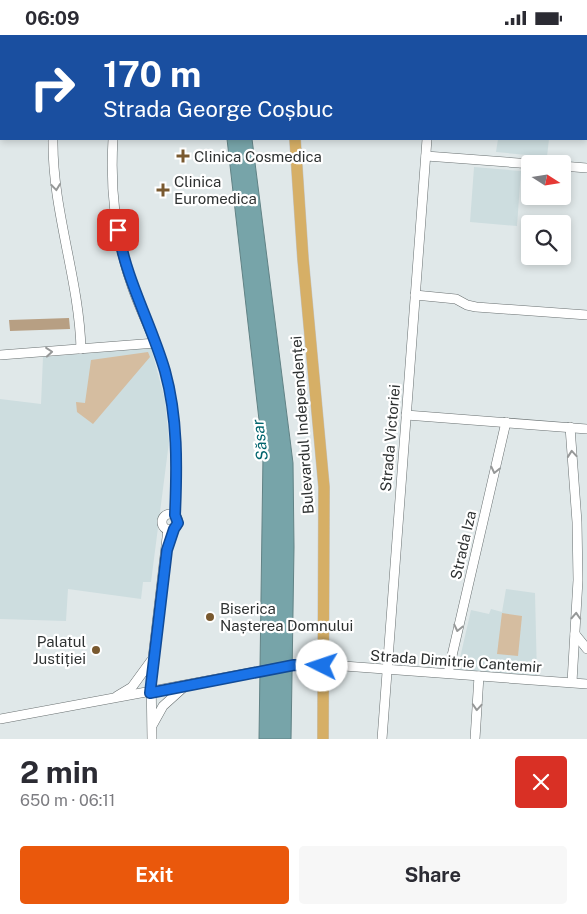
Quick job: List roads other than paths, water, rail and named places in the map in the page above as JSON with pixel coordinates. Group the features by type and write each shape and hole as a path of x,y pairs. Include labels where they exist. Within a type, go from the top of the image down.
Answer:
{"main road":[{"name":"Bulevardul Independenței","path":"295,140 303,259 324,487 323,739"}],"street":[{"path":"53,140 57,192 80,317 81,349"},
{"path":"113,140 114,194 121,250 134,291 156,343 168,384 173,413 176,456 172,514 178,523 171,529 152,659 150,693 152,739"},
{"name":"Strada Victoriei","path":"382,739 427,140"},
{"path":"426,156 521,163"},
{"path":"571,167 587,168"},
{"path":"415,295 456,299 476,307 587,315"},
{"path":"0,355 156,343"},
{"path":"406,415 587,429"},
{"name":"Strada Iza","path":"448,673 506,423"},
{"path":"570,427 577,522 578,580 572,682"},
{"path":"171,529 163,521 164,517 172,514"},
{"path":"577,522 587,522"},
{"path":"575,634 587,649"},
{"path":"113,698 138,680 152,659"},
{"name":"Strada Dimitrie Cantemir","path":"0,719 150,693 294,665 388,669 587,684"},
{"path":"475,739 479,676"},
{"path":"152,727 163,706 185,686"}],"water":[{"path":"227,140 252,140 293,463 294,547 291,739 259,739 263,455"}],"place":[{"name":"Clinica Cosmedica","path":"183,156"},
{"name":"Clinica Euromedica","path":"163,190"},
{"name":"Biserica Nașterea Domnului","path":"210,617"},
{"name":"Palatul Justiției","path":"96,650"}],"water label":[{"name":"Săsar","path":"260,440"}]}
